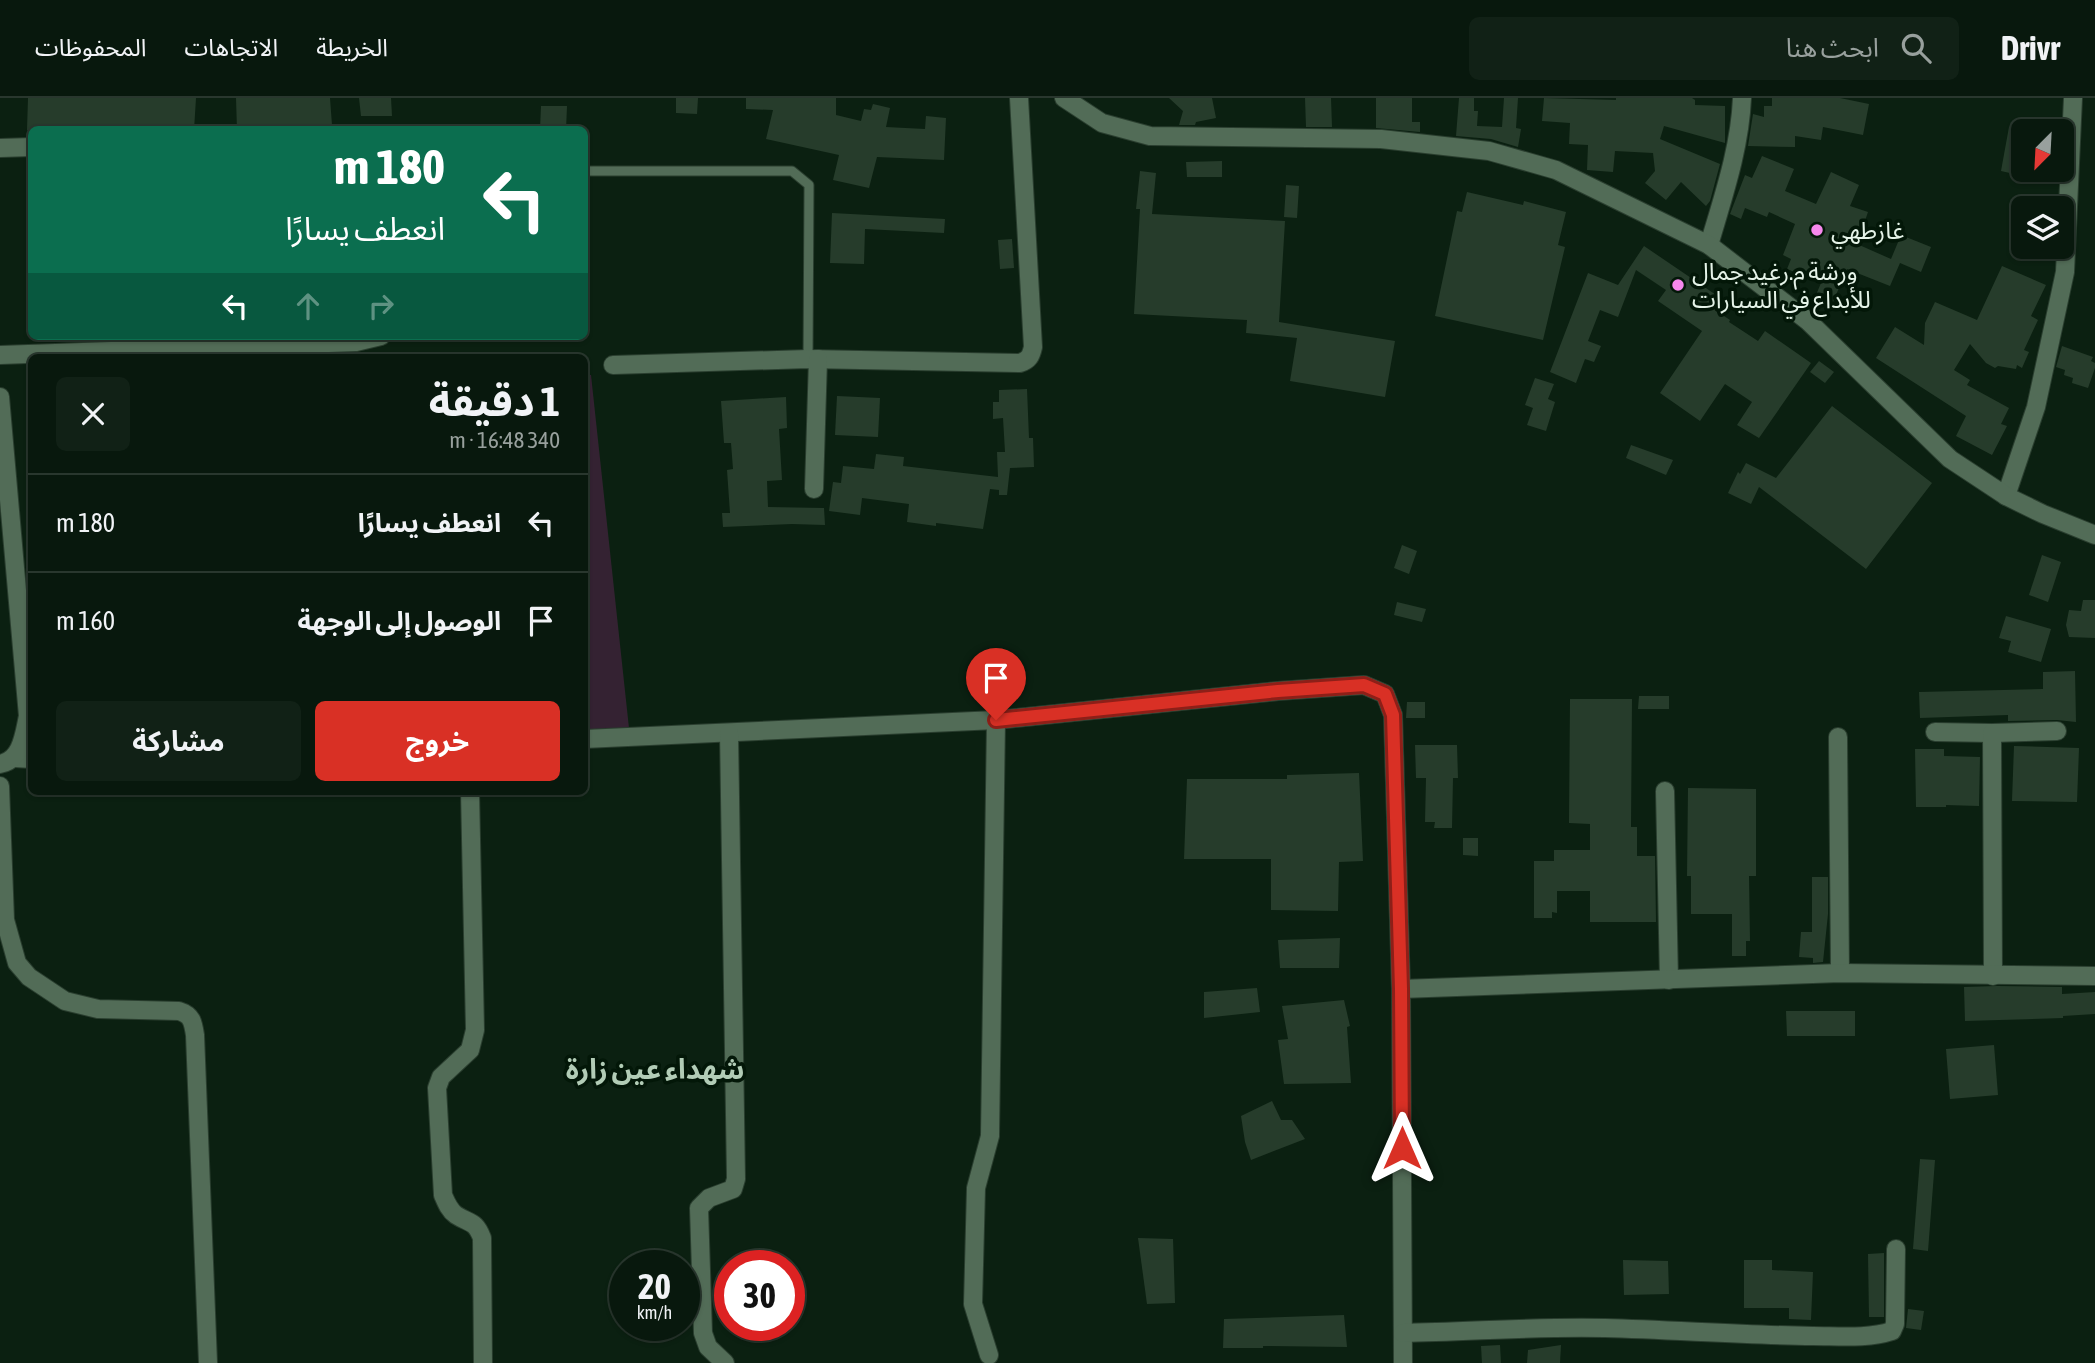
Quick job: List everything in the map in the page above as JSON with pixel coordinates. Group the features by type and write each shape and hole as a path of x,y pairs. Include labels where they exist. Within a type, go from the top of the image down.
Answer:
{"street":[{"path":"1064,98 1102,123 1150,136 1381,139 1489,151 1556,170 1709,245 1808,321 1950,459 2006,496 2095,536"},
{"path":"1709,245 1727,184 1741,117 1742,98"},
{"path":"2006,496 2036,407 2065,272 2073,98"},
{"path":"613,365 813,359 1020,363 1031,355 1033,347 1016,99"},
{"path":"0,148 28,147"},
{"path":"0,355 364,340"},
{"path":"813,359 814,489"},
{"path":"0,397 4,496 28,716 15,760"},
{"path":"588,739 996,720 1278,691 1364,685 1385,694 1393,715 1401,989 1404,1363"},
{"path":"989,1355 973,1304 976,1188 990,1136 996,720"},
{"path":"1935,732 2057,731"},
{"path":"725,1363 708,1347 703,1333 699,1208 709,1198 733,1189 736,1179 729,733"},
{"path":"1992,733 1993,976"},
{"path":"1838,737 1840,973"},
{"path":"0,786 5,920 17,963 29,977 65,1001 98,1009 179,1011 192,1019 195,1035 208,1363"},
{"path":"1665,791 1669,980"},
{"path":"470,795 475,1030 470,1050 441,1077 437,1088 443,1195 456,1215 474,1223 482,1238 483,1363"},
{"path":"1401,989 1840,973 2095,976"},
{"path":"1403,1333 1602,1328 1774,1336 1885,1334 1892,1331 1895,1324 1896,1249"}],"lane":[{"path":"588,171 792,171 809,185 813,359"}],"shaded area":[{"path":"588,375 591,375 629,728 588,730"}],"building":[{"path":"28,98 196,98 194,126 28,126 27,130"},
{"path":"236,98 330,98 332,125 237,126"},
{"path":"359,98 391,98 392,116 361,116"},
{"path":"676,98 698,98 697,114 676,113"},
{"path":"746,98 836,98 836,115 861,121 864,109 871,110 873,104 890,108 886,127 925,129 926,116 946,118 944,160 877,157 869,188 833,180 839,155 766,139 773,110 746,109"},
{"path":"1169,98 1212,98 1216,118 1196,122 1195,125 1179,125 1183,111"},
{"path":"1305,98 1331,98 1332,127 1306,127"},
{"path":"1376,98 1412,98 1412,122 1420,122 1420,132 1376,128"},
{"path":"1459,98 1474,98 1474,111 1478,111 1477,126 1502,127 1504,98 1518,98 1516,128 1521,129 1518,147 1491,139 1456,136"},
{"path":"1544,98 1692,98 1695,105 1725,106 1725,143 1664,126 1660,139 1720,164 1710,201 1706,206 1681,182 1666,200 1645,183 1655,171 1653,153 1615,151 1613,172 1587,170 1588,145 1569,144 1570,123 1542,121"},
{"path":"1772,98 1840,98 1869,104 1863,135 1823,127 1821,140 1795,136 1795,147 1748,146 1753,114 1764,117 1764,106 1772,106"},
{"path":"541,106 567,106 566,126 540,126"},
{"path":"2009,127 2011,173 2001,171"},
{"path":"1762,156 1794,169 1785,191 1816,204 1831,172 1859,185 1850,206 1868,212 1857,244 1891,259 1901,235 1931,247 1921,272 1900,263 1890,286 1847,269 1830,309 1813,302 1821,283 1787,269 1791,259 1783,255 1795,224 1769,212 1767,217 1745,208 1741,219 1730,214 1745,175 1752,178"},
{"path":"1222,161 1222,177 1187,177 1186,162"},
{"path":"1140,171 1156,173 1152,214 1285,221 1279,322 1395,341 1385,397 1290,381 1297,338 1246,333 1247,320 1134,314 1140,209 1136,209"},
{"path":"1286,185 1299,186 1297,218 1284,217"},
{"path":"1467,192 1523,205 1524,201 1566,212 1558,245 1565,247 1543,340 1435,316 1457,211 1462,212"},
{"path":"832,213 945,219 944,233 865,229 864,264 830,263"},
{"path":"1012,239 1014,268 1000,269 998,240"},
{"path":"1644,246 1722,299 1715,310 1730,320 1729,322 1758,341 1765,331 1811,363 1759,438 1737,425 1752,402 1725,384 1700,421 1660,393 1702,331 1658,301 1666,290 1636,270 1618,317 1600,310 1588,341 1601,346 1594,362 1585,359 1576,383 1550,372 1588,273 1618,285"},
{"path":"2002,266 2046,285 2031,316 2038,320 2024,350 2029,352 2022,368 2017,365 2016,369 1998,366 1995,368 1986,363 1970,344 1954,370 1970,380 1967,385 2009,408 2001,424 2007,426 1992,455 1956,436 1966,416 1876,358 1895,327 1924,345 1925,323 1935,302 1977,320"},
{"path":"2062,346 2093,357 2091,361 2095,363 2095,368 2088,388 2072,383 2073,378 2064,375 2065,370 2056,367"},
{"path":"1819,361 1834,372 1825,383 1810,372"},
{"path":"1535,378 1554,384 1548,399 1555,402 1546,431 1527,425 1533,408 1525,405"},
{"path":"1027,389 1029,438 1033,438 1034,467 1010,468 1007,495 999,495 999,490 990,489 983,529 907,522 909,504 862,498 860,515 829,511 833,482 841,483 843,466 874,469 876,454 904,457 903,466 998,477 997,452 1005,452 1003,418 993,419 993,402 999,402 999,390"},
{"path":"837,396 880,398 878,437 835,435"},
{"path":"786,397 787,428 779,429 782,480 767,481 768,507 824,508 825,525 723,527 722,513 730,513 727,470 733,469 731,443 724,443 721,401"},
{"path":"1832,406 1932,483 1866,569 1759,487 1751,504 1728,493 1738,472 1740,474 1746,463 1776,478"},
{"path":"1631,445 1673,460 1666,475 1626,458"},
{"path":"1402,545 1417,551 1409,574 1394,568"},
{"path":"2042,555 2061,562 2048,602 2029,595"},
{"path":"2083,600 2095,600 2095,638 2069,637 2066,625 2069,610 2081,611"},
{"path":"1397,602 1426,609 1422,622 1394,615"},
{"path":"2006,616 2051,629 2041,662 2008,652 2011,641 1999,638"},
{"path":"2075,671 2076,722 2008,721 2008,715 1920,718 1919,692 2043,689 2043,672"},
{"path":"1639,696 1669,696 1669,709 1638,709"},
{"path":"1570,699 1632,699 1631,827 1637,827 1637,856 1655,856 1656,922 1590,922 1590,891 1557,891 1557,913 1552,912 1552,918 1534,918 1534,861 1554,861 1554,850 1590,850 1590,824 1569,823"},
{"path":"1407,702 1425,702 1425,718 1406,718"},
{"path":"1415,745 1457,745 1458,778 1453,778 1452,828 1434,828 1435,822 1425,822 1426,778 1416,778"},
{"path":"2014,746 2079,748 2077,802 2012,801"},
{"path":"1915,749 1944,749 1944,756 1980,757 1979,806 1916,807"},
{"path":"1359,773 1363,861 1339,862 1338,911 1271,910 1271,859 1184,859 1187,779 1287,779 1287,775"},
{"path":"1688,788 1756,789 1756,876 1749,876 1750,941 1746,941 1746,956 1732,956 1732,914 1691,914 1691,876 1687,876"},
{"path":"1463,838 1478,838 1478,856 1463,855"},
{"path":"1812,877 1828,877 1828,914 1823,962 1813,963 1813,958 1799,957 1801,932 1812,932"},
{"path":"1340,938 1339,968 1280,968 1278,940"},
{"path":"1964,987 2062,987 2062,994 2095,992 2095,1014 2063,1018 1965,1021"},
{"path":"1257,988 1260,1012 1204,1018 1204,992"},
{"path":"1344,1000 1350,1026 1347,1027 1351,1083 1284,1084 1278,1040 1288,1039 1282,1006"},
{"path":"1786,1011 1855,1011 1855,1036 1787,1036"},
{"path":"1994,1045 1998,1095 1950,1099 1946,1049"},
{"path":"1272,1101 1281,1120 1292,1120 1305,1139 1251,1160 1241,1116"},
{"path":"1920,1159 1935,1160 1928,1251 1913,1249"},
{"path":"1138,1238 1173,1239 1175,1303 1147,1304"},
{"path":"1884,1253 1884,1317 1869,1317 1868,1254"},
{"path":"1623,1260 1668,1261 1669,1294 1624,1295"},
{"path":"1744,1260 1772,1260 1772,1270 1813,1272 1811,1320 1789,1319 1789,1308 1744,1308"},
{"path":"1908,1309 1924,1311 1921,1330 1906,1328"},
{"path":"1344,1315 1347,1347 1223,1348 1224,1319"},
{"path":"1500,1345 1501,1363 1482,1363 1481,1346"},
{"path":"1561,1345 1560,1363 1527,1363 1528,1350"}],"place":[{"name":"غازطهي","path":"1817,230"},
{"name":"ورشة م.رغيد جمال للأبداع في السيارات","path":"1678,285"}],"district":[{"name":"شهداء عين زارة","path":"655,1069"}],"route":[{"path":"996,720 1278,691 1364,685 1385,694 1393,715 1401,989 1402,1148"}]}
